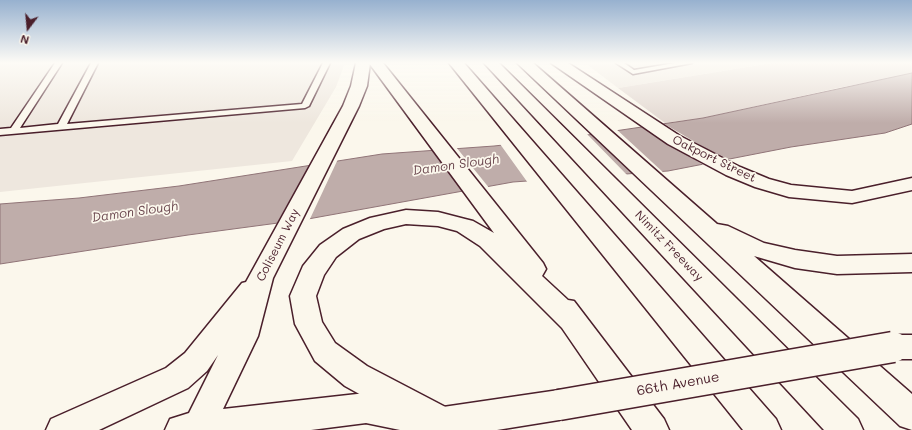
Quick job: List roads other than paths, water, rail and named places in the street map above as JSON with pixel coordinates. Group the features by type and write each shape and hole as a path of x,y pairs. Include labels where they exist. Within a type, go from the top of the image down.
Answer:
{"main road":[{"name":"Coliseum Way","path":"193,429 244,336 260,278 351,106 359,83"},
{"path":"391,83 492,213 652,430"},
{"path":"473,83 764,430"},
{"name":"Nimitz Freeway","path":"510,83 846,430"},
{"path":"546,83 912,415"},
{"name":"Oakport Street","path":"588,83 687,148 733,171 782,189 818,195 852,197 881,192 912,184"},
{"path":"664,191 726,235 757,249 795,259 837,265 912,263"},
{"path":"439,426 356,376 325,352 309,324 303,296 312,272 328,251 351,234 378,223 406,217 438,219 465,226 488,240 573,321"},
{"path":"64,430 177,378 196,362 260,278"},
{"name":"66th Avenue","path":"193,429 366,408 439,426 906,346"}],"lane":[{"path":"14,132 46,83"},
{"path":"60,128 84,83"},
{"path":"0,132 305,106 317,83"},
{"path":"231,113 232,102"}],"water":[{"name":"Damon Slough","path":"865,83 912,83 912,124 885,133 791,147 668,171 513,182 308,219 188,235 0,264 0,204 79,198 179,186 382,154 494,146 567,138 703,118"}]}
